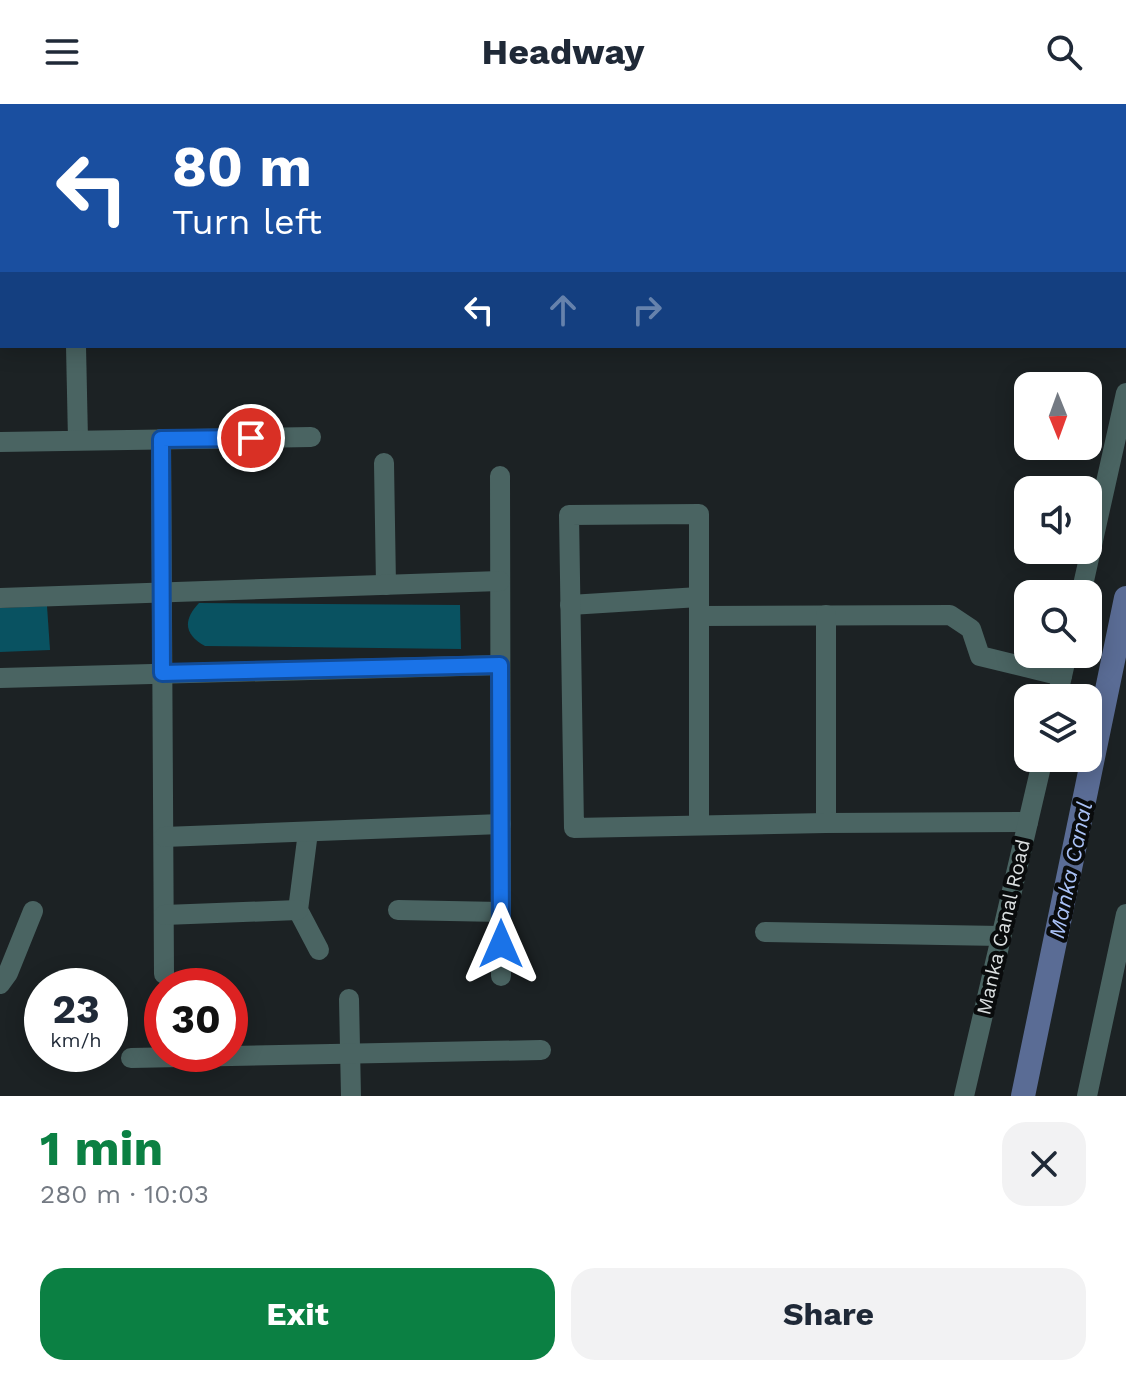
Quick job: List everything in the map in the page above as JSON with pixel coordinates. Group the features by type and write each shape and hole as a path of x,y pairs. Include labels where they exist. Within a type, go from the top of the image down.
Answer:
{"street":[{"path":"76,348 78,440"},
{"path":"1084,580 1126,393"},
{"path":"0,442 311,437"},
{"path":"161,439 164,968"},
{"path":"384,463 386,585"},
{"path":"500,476 501,976"},
{"path":"699,825 699,514 569,515 574,828 1028,822"},
{"path":"0,598 500,581"},
{"path":"570,605 699,607 826,615 950,615 971,629 980,656 1062,676"},
{"path":"826,615 826,823"},
{"path":"0,678 500,665"},
{"path":"1060,684 1064,668"},
{"name":"Manka Canal Road","path":"964,1096 1040,772"},
{"path":"164,837 501,824"},
{"path":"308,832 298,910 319,950"},
{"path":"164,915 298,910"},
{"path":"398,910 501,912"},
{"path":"0,984 8,973 33,911"},
{"path":"1087,1096 1119,980 1126,914"},
{"path":"765,932 1001,936"},
{"path":"349,999 351,1096"},
{"path":"131,1058 541,1050"}],"shaded area":[{"path":"199,603 460,605 461,649 205,646 193,637 188,627 190,616"},
{"path":"47,606 50,650 0,652 0,608"}],"waterway":[{"name":"Manka Canal","path":"1023,1096 1126,598"}],"route":[{"path":"251,438 161,439 162,673 500,665 501,944"}]}
